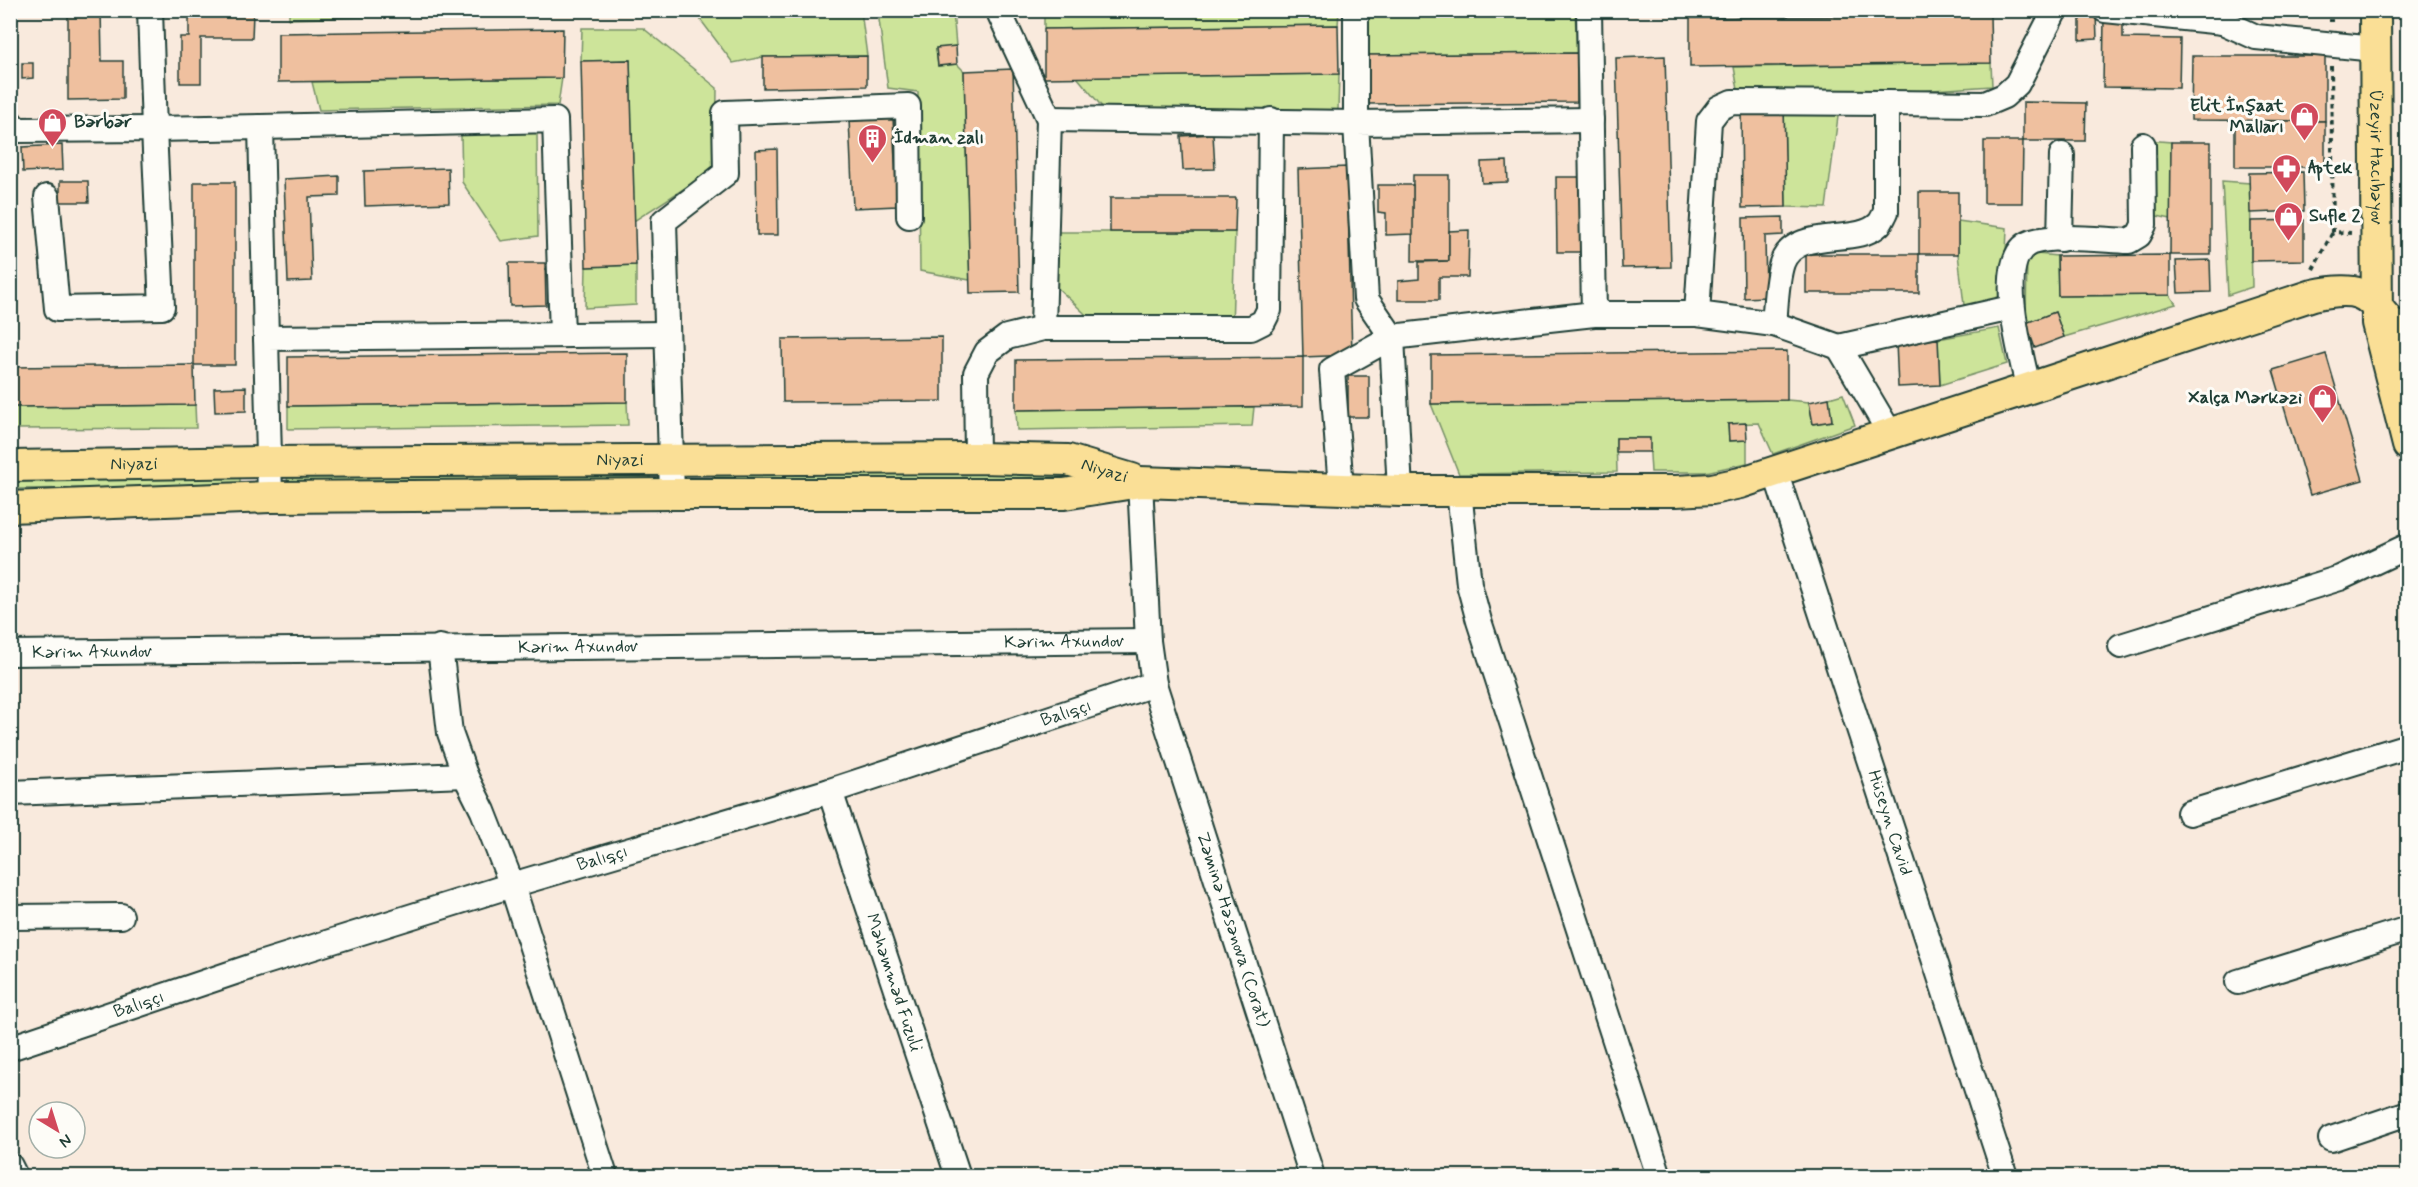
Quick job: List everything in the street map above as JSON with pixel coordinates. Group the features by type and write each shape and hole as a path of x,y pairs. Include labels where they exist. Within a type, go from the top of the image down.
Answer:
{"main road":[{"name":"Üzeyir Hacıbəyov","path":"2375,10 2375,49 2364,237 2381,344 2408,444"},
{"path":"2313,295 2350,272 2370,253 2364,237"},
{"path":"1140,482 1400,491 1712,489 1740,483 1891,435 2313,295 2335,290 2351,291 2366,296 2408,340"},
{"name":"Niyazi","path":"10,466 268,462 976,458 1068,460 1140,482"},
{"name":"Niyazi","path":"10,507 270,497 1064,494 1140,482"}],"street":[{"path":"47,197 57,309 162,308 150,10"},
{"path":"999,10 1049,119 1043,328"},
{"path":"1356,10 1356,123 1366,299 1392,337 1400,491"},
{"path":"1588,10 1594,314"},
{"path":"1697,314 1709,121 1719,108 1732,102 1985,104 2004,96 2017,84 2055,10"},
{"path":"2105,10 2223,16 2256,37 2375,49"},
{"path":"1774,324 1783,262 1792,249 1807,242 1865,232 1879,224 1886,212 1886,103"},
{"path":"672,494 664,221 726,173 725,113 908,106 909,216"},
{"path":"1049,119 1271,120 1356,123 1591,120"},
{"path":"10,122 16,130 555,120 562,335"},
{"path":"976,458 976,373 987,352 1007,337 1043,328 1251,328 1263,322 1269,310 1271,120"},
{"path":"261,127 270,497"},
{"path":"2029,390 2011,308 2015,259 2021,248 2032,242 2060,239 2129,241 2139,235 2144,225 2143,145"},
{"path":"2060,239 2062,155"},
{"path":"1341,489 1332,370 1392,337 1594,314 1697,314 1774,324 1839,347 2011,308"},
{"path":"266,338 666,334"},
{"path":"1839,347 1891,435"},
{"name":"Hüseyn Cavid","path":"1775,471 2005,1176"},
{"path":"1140,482 1148,641 1154,684"},
{"path":"1459,491 1469,584 1479,621 1659,1176"},
{"path":"2121,646 2340,578 2408,546"},
{"name":"Kərim Axundov","path":"10,653 1148,641"},
{"path":"440,647 450,733 465,775 483,811 512,885 605,1176"},
{"name":"Balıqçı","path":"10,1048 253,966 512,885 830,791 1154,684"},
{"name":"Zəminə Həsənova (Corat)","path":"1154,684 1312,1176"},
{"path":"2189,813 2408,746"},
{"path":"10,793 465,775"},
{"name":"Məhəmməd Fuzuli","path":"830,791 958,1176"},
{"path":"10,917 121,916"},
{"path":"2238,982 2408,929"},
{"path":"2331,1139 2408,1113"},
{"path":"10,1166 15,1176"}],"path":[{"path":"2313,295 2307,278 2319,261 2333,232 2331,10"},
{"path":"2333,232 2364,237"}],"green space":[{"path":"570,10 570,12 289,19 289,11"},
{"path":"887,10 953,11 956,46 936,49 938,66 957,64 964,71 970,280 920,271 918,92 888,88 878,12"},
{"path":"1339,10 1338,25 1044,29 1044,11"},
{"path":"694,11 861,11 867,56 763,57 733,63"},
{"path":"1365,11 1575,11 1577,53 1366,55"},
{"path":"582,28 643,28 717,88 716,168 634,221 630,60 581,61"},
{"path":"1991,63 1992,86 1903,92 1738,90 1734,67"},
{"path":"1339,74 1338,110 1103,108 1077,77"},
{"path":"562,78 558,105 319,110 312,82"},
{"path":"1784,105 1839,109 1826,208 1786,207"},
{"path":"537,132 538,236 501,241 462,182 461,135"},
{"path":"2147,140 2171,142 2171,219 2148,214"},
{"path":"2222,181 2250,183 2252,287 2228,295"},
{"path":"1958,221 2007,228 2004,303 1964,305 1958,254"},
{"path":"1046,232 1235,232 1232,328 1100,328 1045,276"},
{"path":"2027,253 2057,256 2058,296 2170,295 2176,304 2064,337 2055,312 2026,323"},
{"path":"636,265 636,305 585,308 586,267"},
{"path":"1999,328 2007,364 1940,385 1938,339"},
{"path":"11,367 12,407 195,405 196,428 11,429"},
{"path":"1843,394 1855,425 1773,454 1759,423 1728,424 1729,441 1747,440 1747,463 1706,472 1651,472 1649,438 1616,438 1617,472 1459,474 1431,404 1787,400 1809,402 1813,424 1832,421 1829,398"},
{"path":"627,402 628,425 288,429 288,406"},
{"path":"1254,407 1252,426 1017,430 1016,410"},
{"path":"650,470 650,487 288,488 287,474"},
{"path":"713,471 1066,471 1065,482 713,485"},
{"path":"240,473 240,487 11,489 10,478"}],"building":[{"path":"68,10 101,10 102,61 123,61 123,99 68,100"},
{"path":"212,10 253,13 252,38 201,38 201,83 180,83 180,37 189,37 189,14 212,14"},
{"path":"1990,14 1991,63 1690,67 1690,18"},
{"path":"2080,15 2096,15 2097,39 2080,40"},
{"path":"2104,16 2123,17 2123,38 2180,39 2179,88 2103,87"},
{"path":"1338,25 1339,74 1044,78 1044,29"},
{"path":"563,29 562,78 278,82 278,33"},
{"path":"956,46 957,64 938,66 936,48"},
{"path":"1577,53 1577,102 1366,104 1366,55"},
{"path":"867,56 867,86 763,88 763,57"},
{"path":"1665,56 1671,267 1622,268 1616,58"},
{"path":"2192,56 2325,56 2325,121 2191,120"},
{"path":"630,60 636,265 586,267 581,61"},
{"path":"22,63 33,63 33,78 22,79"},
{"path":"1013,69 1019,292 970,293 964,71"},
{"path":"2023,102 2086,103 2085,141 2023,141"},
{"path":"1741,105 1784,105 1786,207 1742,208"},
{"name":"İdman zalı","path":"893,117 897,206 853,208 849,119"},
{"path":"2235,121 2325,121 2325,167 2235,167"},
{"path":"1213,134 1215,169 1183,170 1181,136"},
{"path":"1984,141 2023,141 2022,203 1984,203"},
{"path":"2171,142 2211,142 2211,255 2170,255"},
{"path":"62,145 63,170 23,172 22,147"},
{"path":"777,149 778,235 757,235 756,150"},
{"path":"1507,161 1508,182 1482,183 1481,162"},
{"path":"1347,167 1352,355 1303,357 1298,169"},
{"path":"448,168 449,203 365,206 364,171"},
{"path":"2303,172 2304,211 2250,213 2249,173"},
{"path":"1413,175 1449,175 1449,261 1412,261"},
{"path":"339,176 339,196 309,197 312,281 288,282 284,179"},
{"path":"1556,177 1580,177 1581,252 1557,252"},
{"path":"60,181 88,181 89,202 60,202"},
{"path":"194,182 235,182 235,365 194,365"},
{"path":"11,184 11,367 10,367"},
{"path":"1378,185 1413,185 1413,234 1386,235 1386,213 1378,212"},
{"path":"1919,192 1958,192 1958,254 1919,254"},
{"path":"1110,198 1236,198 1235,232 1110,232"},
{"path":"1783,217 1783,235 1765,236 1766,297 1744,298 1743,218"},
{"path":"2304,220 2304,260 2251,261 2251,221"},
{"path":"1469,230 1468,277 1439,277 1439,300 1398,300 1398,281 1419,279 1419,262 1449,261 1449,231"},
{"path":"1806,254 1919,254 1919,293 1806,293"},
{"path":"2170,255 2170,295 2058,296 2057,256"},
{"path":"2210,260 2211,292 2178,293 2176,261"},
{"path":"509,263 545,263 546,305 510,306"},
{"path":"2055,312 2064,337 2035,348 2026,323"},
{"path":"942,337 942,401 783,402 782,339"},
{"path":"1938,339 1940,385 1898,387 1896,342"},
{"path":"1787,351 1787,400 1431,404 1431,355"},
{"path":"627,353 627,402 288,406 288,357"},
{"path":"2326,354 2363,480 2310,495 2273,370"},
{"path":"1303,357 1303,406 1016,410 1016,360"},
{"path":"194,365 195,405 12,407 11,367"},
{"path":"1348,376 1369,376 1369,417 1348,417"},
{"path":"246,387 246,411 215,412 214,388"},
{"path":"1829,398 1832,421 1813,424 1809,402"},
{"path":"1746,423 1747,440 1729,441 1728,424"},
{"path":"1616,438 1650,438 1650,452 1616,452"}],"place":[{"name":"Elit İnşaat Malları","path":"2305,142"},
{"name":"Bərbər","path":"53,148"},
{"name":"İdman zalı","path":"873,164"},
{"name":"Aptek","path":"2287,194"},
{"name":"Sufle 2","path":"2288,242"},
{"name":"Xalça Mərkəzi","path":"2323,424"}]}
